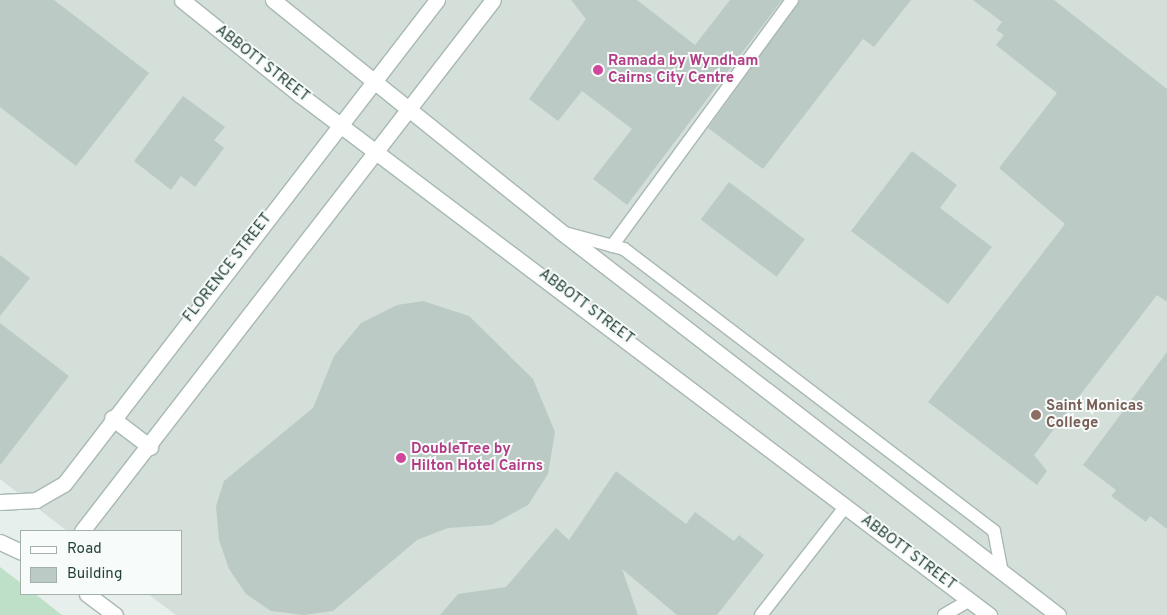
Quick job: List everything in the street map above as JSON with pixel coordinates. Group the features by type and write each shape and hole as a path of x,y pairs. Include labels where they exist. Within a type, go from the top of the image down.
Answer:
{"street":[{"name":"ABBOTT STREET","path":"182,0 340,124 380,151 989,615"},
{"path":"273,0 411,108 560,232 1058,615"},
{"name":"FLORENCE STREET","path":"0,502 36,500 60,488 112,418 437,0"},
{"path":"83,530 150,447 380,151 494,0"},
{"path":"112,418 150,447"},
{"path":"0,542 20,552"},
{"path":"91,596 115,615"}],"lane":[{"path":"612,246 792,0"},
{"path":"560,232 624,249 994,531 1002,573"},
{"path":"761,615 846,506"},
{"path":"944,615 970,600"}],"shaded area":[{"path":"0,0 1167,0 1167,615 176,615 149,595 182,595 182,530 66,530 0,479"}],"green space":[{"path":"0,567 20,582 20,595 36,595 62,615 0,615"}],"building":[{"path":"0,0 54,0 149,73 76,166 0,107"},
{"path":"571,0 637,0 695,45 730,0 782,0 627,205 593,179 632,129 582,91 558,121 529,99 586,19"},
{"path":"800,0 911,0 874,47 863,39 763,169 708,128"},
{"path":"973,0 1054,0 1167,89 1167,302 1157,295 1034,455 1047,471 1037,485 928,402 1065,224 999,168 1057,93 996,45 1004,35 996,30 1002,22"},
{"path":"183,96 225,127 214,140 224,148 195,187 181,176 171,190 134,161"},
{"path":"912,151 957,185 940,208 992,247 948,304 851,231"},
{"path":"729,182 805,239 777,277 701,220"},
{"path":"0,255 30,278 0,316"},
{"name":"DoubleTree by Hilton Hotel Cairns","path":"423,301 469,316 533,379 555,432 548,474 528,505 491,525 448,528 417,540 333,611 304,615 271,611 246,594 229,569 219,540 216,506 224,481 313,408 334,356 361,323 397,305"},
{"path":"0,323 69,376 0,465"},
{"path":"1167,352 1167,529 1150,516 1146,522 1111,496 1116,490 1083,465"},
{"path":"616,471 686,524 695,512 734,541 739,535 764,555 717,615 677,615 622,569 638,615 440,615 458,594 506,587 556,528 569,540"}],"place":[{"name":"Ramada by Wyndham Cairns City Centre","path":"598,70"},
{"name":"Saint Monicas College","path":"1036,415"},
{"name":"DoubleTree by Hilton Hotel Cairns","path":"401,458"}]}
